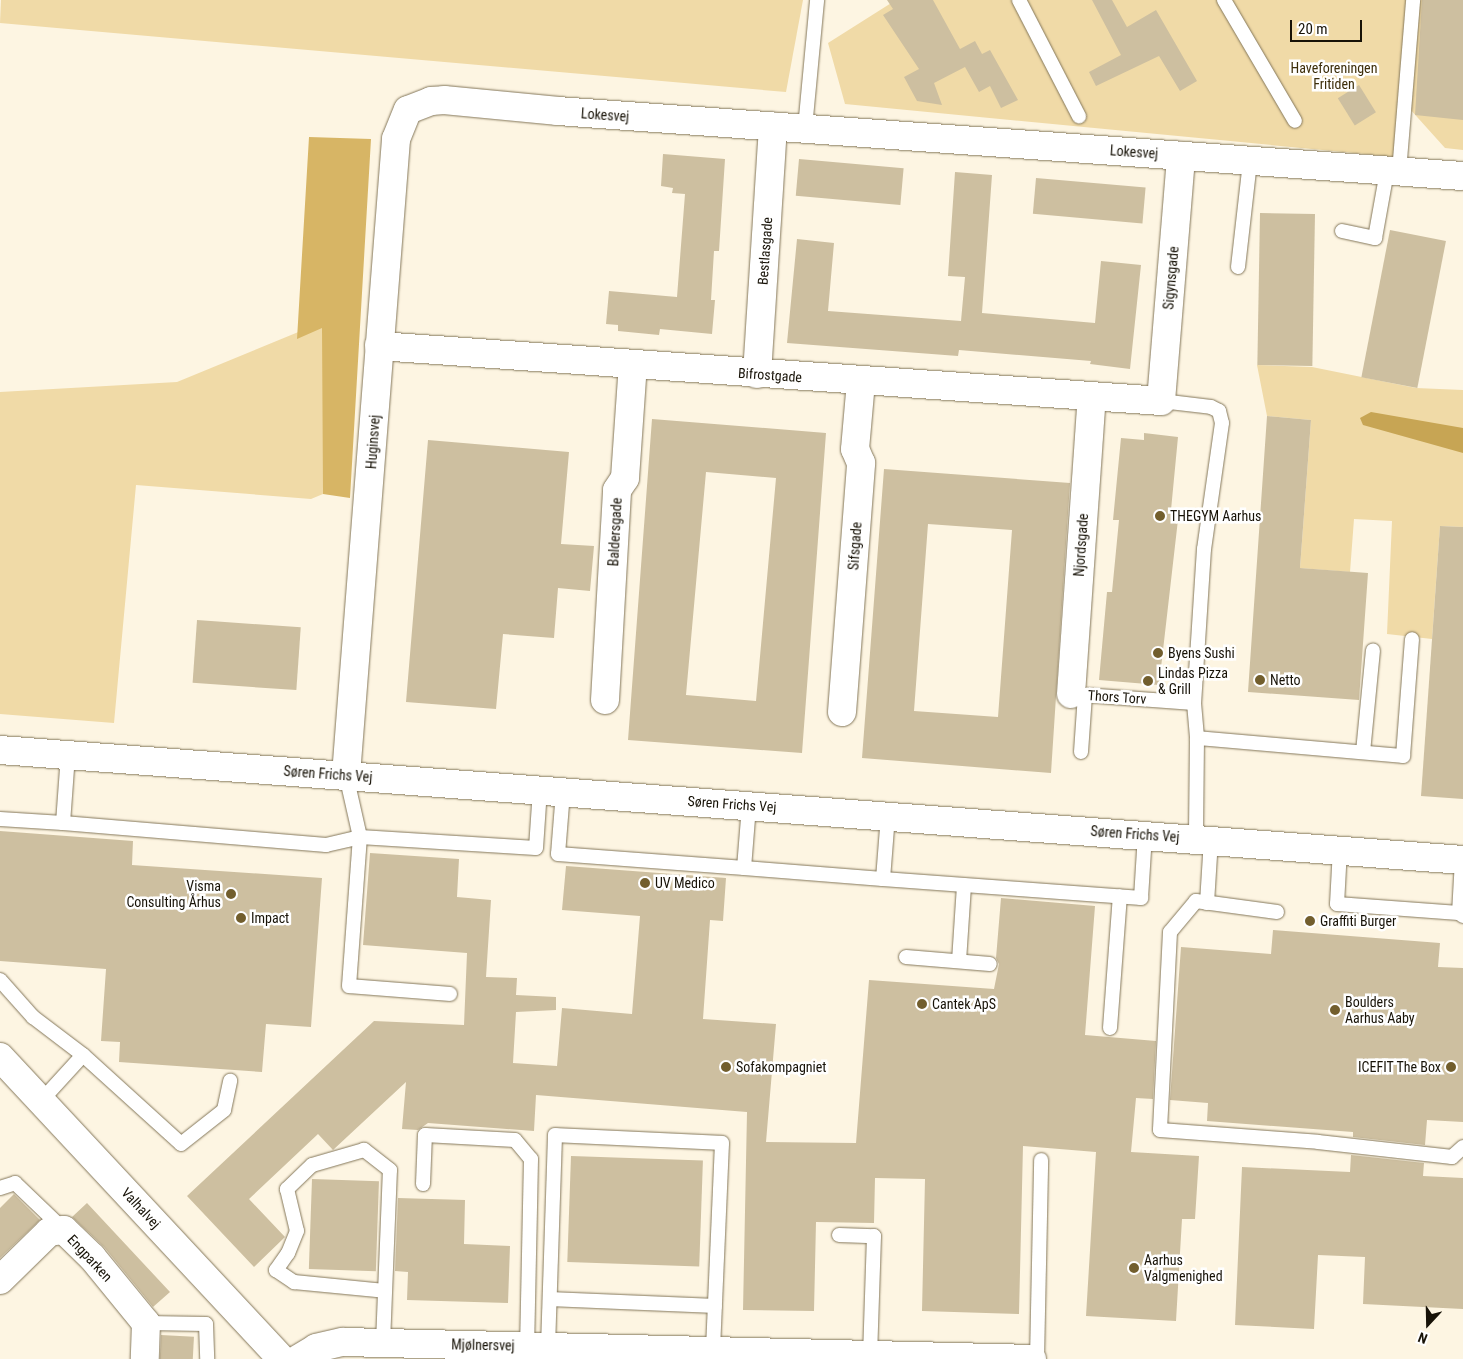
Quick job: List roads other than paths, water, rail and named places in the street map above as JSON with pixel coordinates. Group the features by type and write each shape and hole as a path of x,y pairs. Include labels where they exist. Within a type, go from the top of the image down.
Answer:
{"street":[{"name":"Lokesvej","path":"408,110 431,101 444,100 773,127 1463,176"},
{"name":"Huginsvej","path":"346,775 396,138 408,110"},
{"name":"Bestlasgade","path":"758,374 773,127"},
{"name":"Sigynsgade","path":"1161,401 1181,156"},
{"name":"Bifrostgade","path":"379,346 861,382 1161,401"},
{"name":"Baldersgade","path":"605,700 617,490 625,478 633,365"},
{"name":"Sifsgade","path":"842,712 861,463 855,449 861,382"},
{"name":"Njordsgade","path":"1078,694 1092,397"},
{"name":"Søren Frichs Vej","path":"0,750 1340,849 1463,860"},
{"name":"Valhalvej","path":"0,1057 282,1359"},
{"name":"Engparken","path":"0,1280 49,1232 64,1230 92,1257 146,1323"},
{"path":"146,1323 146,1359"},
{"name":"Mjølnersvej","path":"298,1359 316,1348 329,1344 383,1343 1032,1359"}],"lane":[{"path":"805,128 817,0"},
{"path":"1019,0 1079,116"},
{"path":"1224,0 1295,120"},
{"path":"1342,231 1375,238 1393,171 1413,0"},
{"path":"1238,267 1250,162"},
{"path":"1161,401 1211,407 1219,411 1222,423 1204,549 1194,702 1208,903"},
{"path":"1198,738 1403,756 1412,639"},
{"path":"1363,752 1373,650"},
{"path":"1078,694 1081,752"},
{"name":"Thors Torv","path":"1078,694 1194,702"},
{"path":"64,823 68,755"},
{"path":"346,775 360,837 349,986 450,994"},
{"path":"0,819 326,845 360,837 536,848 552,791"},
{"path":"552,791 558,854 883,879 1140,898 1145,835"},
{"path":"744,868 749,806"},
{"path":"883,879 888,816"},
{"path":"1340,849 1337,904 1461,915 1463,860"},
{"path":"959,961 964,885"},
{"path":"1110,1028 1120,896"},
{"path":"1277,912 1196,901 1170,932 1160,1130 1318,1142 1452,1157 1463,1147"},
{"path":"906,957 990,964"},
{"path":"0,980 33,1017 83,1054 181,1144 224,1110 230,1081"},
{"path":"41,1101 83,1054"},
{"path":"538,1347 550,1299 555,1134 722,1143 713,1351"},
{"path":"423,1184 425,1135 515,1140 531,1159 538,1347"},
{"path":"383,1343 390,1170 364,1150 312,1165 287,1189 296,1231 288,1253 276,1270 294,1282 385,1291"},
{"path":"1037,1359 1041,1160"},
{"path":"0,1188 15,1184 64,1230"},
{"path":"839,1235 874,1236 870,1354"},
{"path":"550,1299 715,1306"},
{"path":"146,1323 206,1324 207,1359"}],"place":[{"name":"THEGYM Aarhus","path":"1160,516"},
{"name":"Byens Sushi","path":"1158,653"},
{"name":"Netto","path":"1260,680"},
{"name":"Lindas Pizza & Grill","path":"1148,681"},
{"name":"UV Medico","path":"645,883"},
{"name":"Visma Consulting Århus","path":"231,894"},
{"name":"Impact","path":"241,918"},
{"name":"Graffiti Burger","path":"1310,921"},
{"name":"Cantek ApS","path":"922,1004"},
{"name":"Boulders Aarhus Aaby","path":"1335,1010"},
{"name":"Sofakompagniet","path":"726,1067"},
{"name":"ICEFIT The Box","path":"1451,1067"},
{"name":"Aarhus Valgmenighed","path":"1134,1268"}],"park label":[{"name":"Haveforeningen Fritiden","path":"1334,76"}]}
